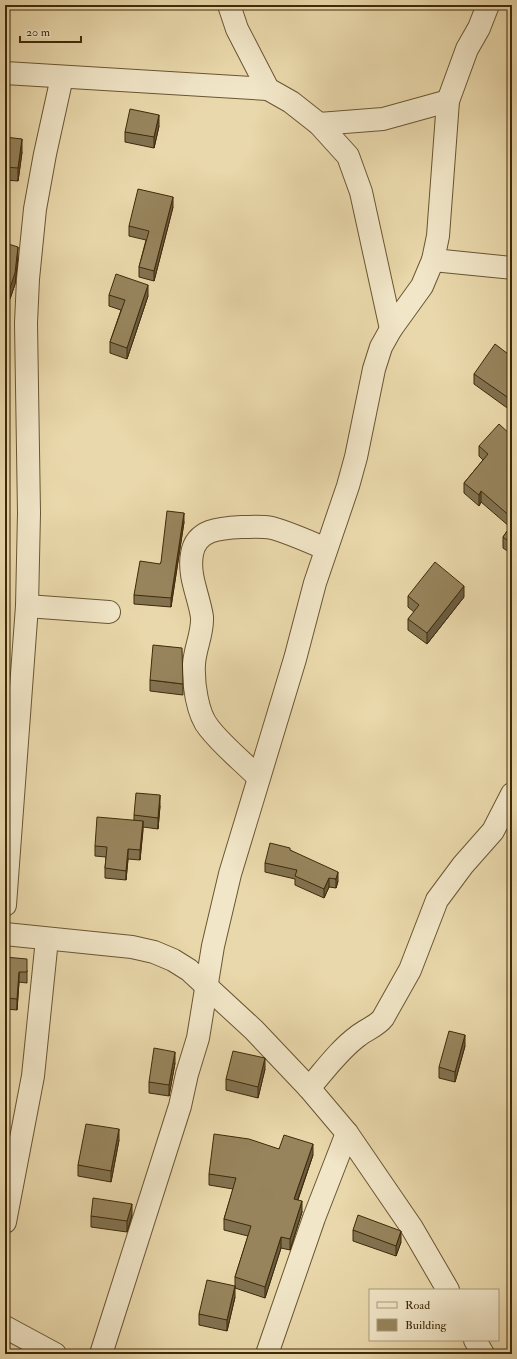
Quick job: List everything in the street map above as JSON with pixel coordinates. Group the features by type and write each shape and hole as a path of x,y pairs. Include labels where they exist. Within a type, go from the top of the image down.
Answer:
{"street":[{"path":"229,5 237,29 268,89"},
{"path":"101,1354 180,1106 187,1074 198,1038 208,986 213,946 230,874 258,777 284,695 326,548 348,486 356,457 374,370 381,347 422,286 433,260 438,236 448,101 467,49 479,28 488,5"},
{"path":"5,72 62,77 268,89 291,102 319,124 348,156 361,192 392,329"},
{"path":"5,905 27,606 29,513 26,323 28,279 36,208 45,154 62,77"},
{"path":"319,124 383,119 448,101"},
{"path":"433,260 512,268"},
{"path":"258,777 208,727 200,708 197,696 194,666 202,622 192,577 192,555 194,547 197,540 207,532 221,528 253,527 270,528 326,548"},
{"path":"27,606 109,612"},
{"path":"309,1088 358,1035 378,1024 383,1018 410,970 438,900 458,870 493,831 512,794"},
{"path":"5,934 103,944 154,952 173,960 208,986 254,1030 309,1088 347,1133 408,1222 447,1289"},
{"path":"5,1222 33,1076 47,939"},
{"path":"267,1354 314,1218 347,1133"},
{"path":"5,1327 54,1354"},
{"path":"476,1341 482,1354"}],"building":[{"path":"130,109 159,115 154,137 125,132"},
{"path":"5,137 22,139 18,168 5,167"},
{"path":"138,189 173,197 154,271 139,267 149,231 129,226"},
{"path":"5,243 18,247 15,273 10,288 5,286"},
{"path":"116,274 148,285 127,348 110,342 125,300 109,295"},
{"path":"495,344 512,357 512,396 510,399 474,374"},
{"path":"499,424 512,436 512,518 481,491 479,495 464,483 488,454 479,446"},
{"path":"167,511 184,513 171,598 134,595 140,561 160,564 161,562"},
{"path":"512,524 512,544 503,537"},
{"path":"435,562 464,586 427,633 408,619 419,605 408,596"},
{"path":"153,645 182,648 183,684 150,680"},
{"path":"136,793 160,795 158,818 134,815"},
{"path":"97,817 143,821 140,850 128,849 126,871 105,868 107,847 95,846"},
{"path":"270,843 290,848 290,850 338,872 336,879 329,878 324,889 295,876 297,870 265,863"},
{"path":"5,957 27,959 27,972 19,972 17,999 5,998"},
{"path":"449,1031 465,1035 455,1072 439,1067"},
{"path":"154,1048 175,1052 169,1085 149,1082"},
{"path":"233,1051 265,1058 258,1087 226,1079"},
{"path":"86,1124 119,1129 111,1171 78,1165"},
{"path":"214,1134 249,1139 279,1149 284,1135 313,1144 294,1199 302,1201 290,1239 281,1237 265,1287 235,1277 251,1226 224,1219 236,1178 209,1174"},
{"path":"93,1198 132,1204 127,1221 91,1216"},
{"path":"358,1215 401,1231 396,1246 353,1230"},
{"path":"207,1280 235,1286 227,1320 199,1314"}]}
